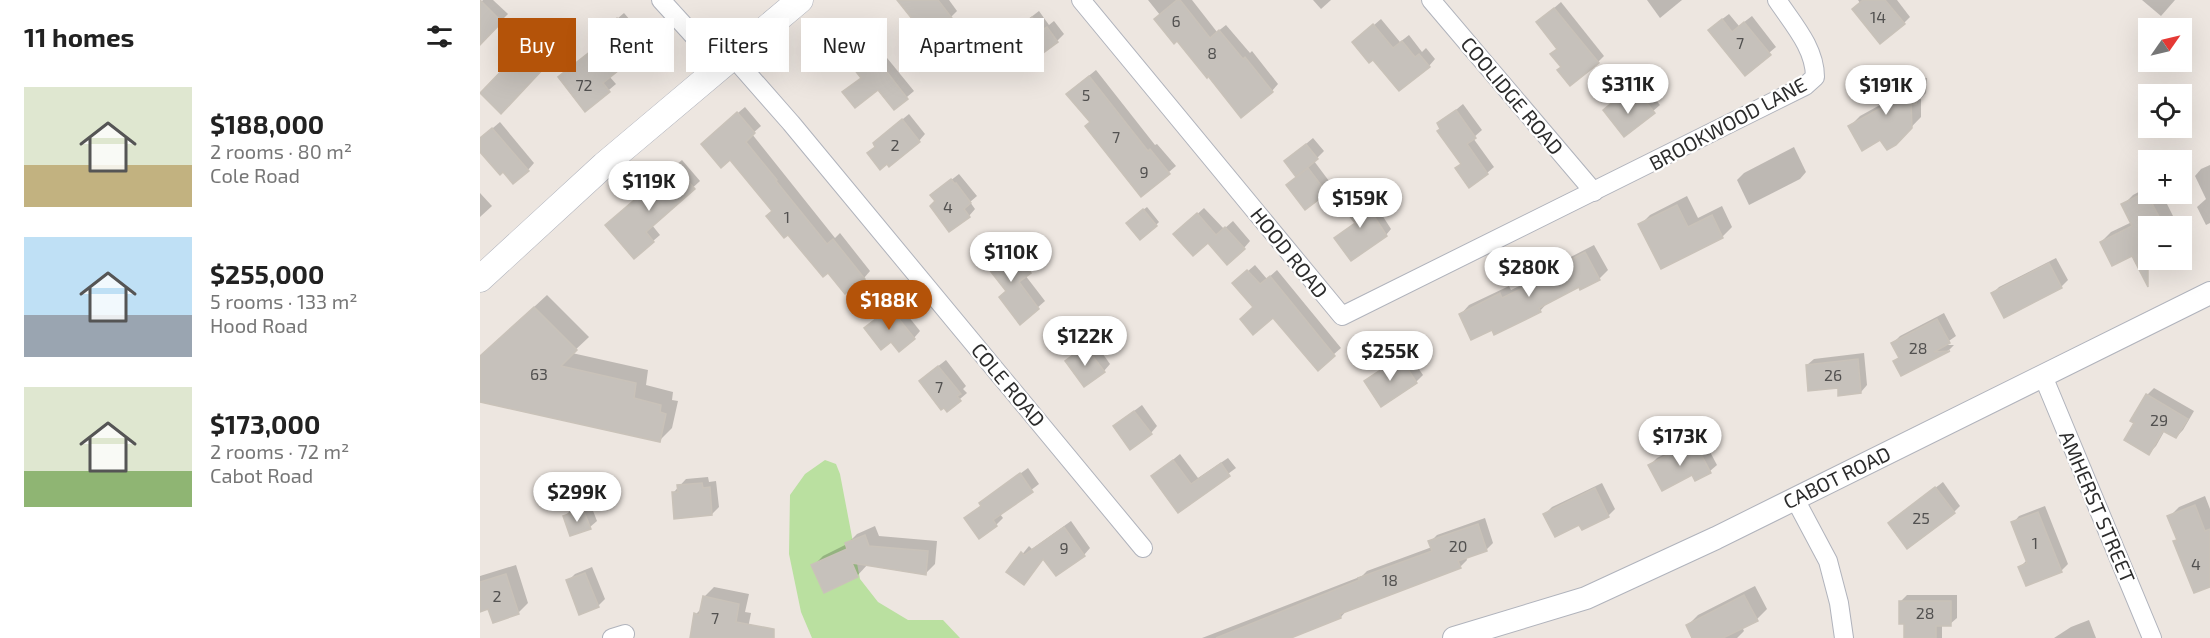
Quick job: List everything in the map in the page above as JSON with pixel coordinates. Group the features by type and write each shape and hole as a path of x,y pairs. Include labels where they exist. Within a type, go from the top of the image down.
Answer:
{"main road":[{"path":"780,18 801,0"},
{"path":"480,279 604,165 716,72"}],"street":[{"name":"COLE ROAD","path":"661,0 686,23"},
{"name":"HOOD ROAD","path":"1081,0 1342,316 1594,192"},
{"name":"COOLIDGE ROAD","path":"1431,0 1594,192"},
{"name":"BROOKWOOD LANE","path":"1594,192 1769,106 1805,87 1815,77 1815,63 1807,44 1777,0"},
{"name":"COLE ROAD","path":"738,72 791,123 1143,548"},
{"name":"CABOT ROAD","path":"1454,638 1586,598 1716,538 2210,293"},
{"name":"AMHERST STREET","path":"2043,375 2152,638"},
{"path":"1795,499 1828,561 1839,603 1844,638"}],"green space":[{"path":"825,460 836,464 840,474 860,579 878,602 908,620 943,620 960,638 812,638 801,612 789,554 790,495 805,474"}],"building":[{"path":"480,0 498,18 498,26 480,45"},
{"path":"897,0 938,0 952,18 911,18"},
{"path":"1180,0 1210,38 1219,30 1243,59 1245,57 1273,92 1241,118 1208,76 1207,78 1177,41 1174,44 1154,19"},
{"path":"1863,0 1885,0 1905,24 1880,44 1852,9"},
{"path":"1554,8 1599,63 1570,86 1557,70 1561,67 1550,54 1557,49 1536,22"},
{"path":"1722,19 1732,32 1744,22 1771,55 1745,76 1708,30"},
{"path":"1373,24 1393,48 1402,41 1415,57 1419,54 1430,67 1399,91 1373,60 1369,63 1352,42"},
{"path":"1047,27 1058,42 1044,52 1044,29"},
{"path":"588,53 588,72 617,72 603,83 610,92 585,112 558,77 564,72 576,72 576,63"},
{"path":"500,72 540,72 501,114 480,93"},
{"path":"856,72 887,72 908,99 894,110 878,90 855,108 842,92 861,78"},
{"path":"1089,76 1148,151 1150,149 1170,174 1141,197 1085,126 1090,122 1066,94"},
{"path":"1862,83 1918,87 1916,104 1911,104 1912,128 1896,145 1887,150 1880,140 1862,151 1848,126 1888,104 1888,102 1861,99"},
{"path":"1620,96 1630,109 1643,98 1655,113 1624,137 1603,110"},
{"path":"1456,110 1476,138 1467,144 1488,174 1469,188 1455,168 1461,164 1437,131 1440,129 1437,123"},
{"path":"737,112 755,133 746,142 827,244 833,239 865,279 845,294 828,273 823,277 788,235 784,238 766,216 772,211 730,160 721,168 701,144"},
{"path":"902,119 920,142 889,167 887,164 880,170 867,153 875,147 873,143"},
{"path":"492,128 529,171 513,184 503,172 500,175 480,152 480,138"},
{"path":"1306,144 1318,159 1296,177 1284,161"},
{"path":"674,166 695,189 646,232 654,242 634,259 605,225"},
{"path":"1308,168 1327,193 1305,210 1286,185"},
{"path":"951,179 971,203 964,209 970,217 949,232 930,206 935,201 930,195"},
{"path":"1360,194 1387,236 1351,261 1334,238 1355,223 1342,206"},
{"path":"2138,196 2138,204 2152,204 2159,216 2138,216 2138,268 2132,256 2112,266 2100,242 2132,226 2121,204"},
{"path":"1677,205 1688,227 1712,215 1723,238 1661,269 1638,224"},
{"path":"1143,209 1157,226 1140,240 1126,223"},
{"path":"1197,213 1216,235 1225,227 1245,249 1227,265 1208,243 1193,256 1173,234"},
{"path":"1001,243 1016,262 1020,258 1031,273 1019,282 1039,309 1020,325 999,297 1006,291 981,259"},
{"path":"1585,252 1600,280 1580,290 1579,287 1539,308 1541,312 1494,335 1492,330 1471,340 1459,314 1500,293 1502,298 1549,275 1548,272"},
{"path":"2049,263 2062,288 2004,318 1991,293"},
{"path":"1247,270 1260,284 1270,276 1335,356 1318,371 1273,318 1253,335 1240,319 1253,307 1232,283"},
{"path":"2139,270 2148,270 2148,287"},
{"path":"534,307 577,350 561,366 636,383 634,398 661,405 660,412 666,414 660,442 480,402 480,356"},
{"path":"890,308 915,339 899,352 891,342 881,350 864,328"},
{"path":"1937,319 1950,343 1934,352 1950,351 1901,376 1893,361 1899,358 1891,343"},
{"path":"1085,346 1105,372 1084,387 1065,361"},
{"path":"1400,357 1417,383 1381,407 1364,381"},
{"path":"1858,359 1861,393 1838,396 1838,388 1808,391 1806,365"},
{"path":"938,366 961,394 957,396 961,401 947,412 944,408 941,410 919,381"},
{"path":"2146,394 2188,419 2176,438 2163,431 2149,455 2124,440 2134,423 2130,421"},
{"path":"1134,411 1152,434 1130,450 1113,426"},
{"path":"1694,441 1711,473 1695,481 1692,475 1662,491 1648,465"},
{"path":"1173,460 1191,484 1221,463 1230,476 1178,513 1151,476"},
{"path":"1020,473 1033,492 993,520 997,526 979,539 964,518 981,506 979,503"},
{"path":"702,483 703,488 710,487 712,515 674,519 672,492 678,492 677,485"},
{"path":"1935,487 1955,513 1907,549 1888,523"},
{"path":"1595,488 1609,517 1582,530 1579,525 1555,537 1543,514"},
{"path":"2195,505 2205,531 2210,529 2210,587 2194,593 2173,541 2177,540 2167,516"},
{"path":"583,509 591,529 570,536 563,516"},
{"path":"2038,512 2062,572 2026,586 2018,567 2027,563 2011,522"},
{"path":"1478,524 1487,551 1458,561 1461,568 1340,614 1341,618 1291,638 1216,638 1359,580 1358,578 1432,551 1428,541"},
{"path":"1064,527 1085,556 1056,576 1043,559 1024,585 1006,572 1021,552 1024,555"},
{"path":"865,535 869,546 928,551 926,575 852,563 858,577 824,593 811,565 847,549 845,543"},
{"path":"585,573 599,607 579,615 566,580"},
{"path":"506,574 519,614 493,623 488,609 480,612 480,582"},
{"path":"1744,595 1758,621 1723,638 1692,638 1686,625"},
{"path":"703,596 739,604 736,622 774,629 774,638 690,638 694,613 699,615"},
{"path":"1899,601 1951,601 1951,626 1936,626 1936,638 1904,638 1904,624 1899,624"}]}
